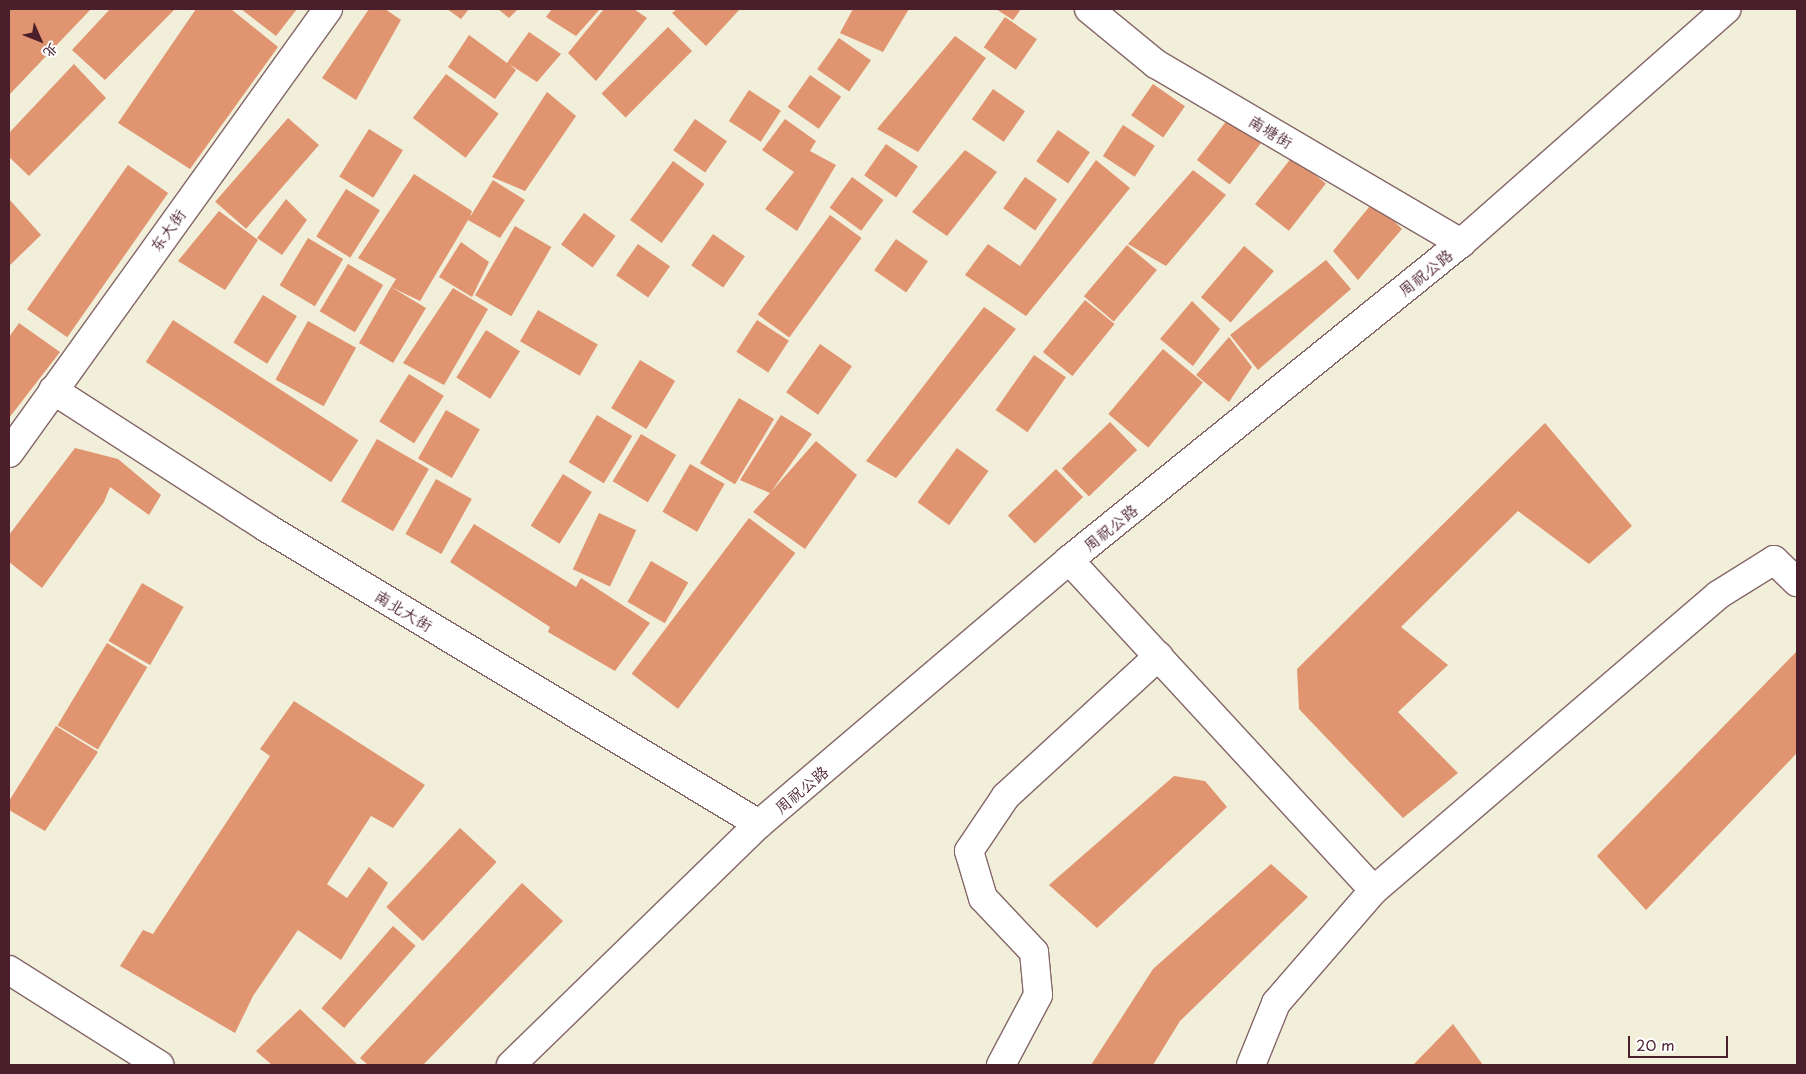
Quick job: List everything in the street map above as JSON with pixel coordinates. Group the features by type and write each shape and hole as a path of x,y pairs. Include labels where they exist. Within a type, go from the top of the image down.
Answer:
{"street":[{"name":"东大街","path":"9,453 328,9"},
{"name":"南塘街","path":"1089,9 1156,64 1461,243"},
{"name":"周祝公路","path":"511,1065 759,824 1069,560 1461,243 1726,9"},
{"name":"南北大街","path":"53,390 267,528 759,824"},
{"path":"1069,560 1374,890"},
{"path":"1251,1065 1276,1003 1374,890 1718,595 1774,560 1797,582"},
{"path":"1001,1065 1038,995 1034,952 984,898 969,851 1006,796 1159,656"},
{"path":"9,970 159,1065"}],"building":[{"path":"9,9 91,9 9,95"},
{"path":"110,9 175,9 105,80 72,50"},
{"path":"196,9 231,9 278,47 190,169 118,123"},
{"path":"241,9 297,9 276,36"},
{"path":"369,9 385,9 401,20 356,100 322,78"},
{"path":"447,9 469,9 461,19"},
{"path":"498,9 518,9 509,18"},
{"path":"552,9 600,9 576,36 546,17"},
{"path":"604,9 634,9 647,18 596,81 568,53"},
{"path":"677,9 740,9 706,46 672,13"},
{"path":"853,9 909,9 883,52 840,33"},
{"path":"996,9 1021,9 1013,20"},
{"path":"1005,17 1037,39 1016,70 984,47"},
{"path":"668,27 692,51 626,118 602,93"},
{"path":"529,32 561,54 537,82 509,64 516,70 495,99 448,67 469,35 507,63"},
{"path":"955,36 986,58 918,152 877,129"},
{"path":"839,38 871,60 849,91 817,69"},
{"path":"74,64 106,98 29,176 9,157 9,133"},
{"path":"446,74 499,114 466,158 413,118"},
{"path":"810,75 841,97 819,129 788,107"},
{"path":"1153,84 1185,106 1163,137 1131,115"},
{"path":"993,89 1025,111 1004,142 972,119"},
{"path":"749,90 781,111 761,142 729,121"},
{"path":"547,92 576,116 525,191 492,177"},
{"path":"1230,116 1263,141 1230,185 1197,160"},
{"path":"288,118 319,145 246,229 215,202"},
{"path":"695,119 727,141 705,172 673,150"},
{"path":"785,119 816,141 810,151 836,165 797,231 765,209 794,172 762,150"},
{"path":"1123,125 1155,146 1135,177 1103,156"},
{"path":"369,129 403,150 373,198 339,176"},
{"path":"1058,130 1090,152 1068,183 1036,161"},
{"path":"886,144 918,166 896,197 864,175"},
{"path":"965,150 997,172 947,236 912,212"},
{"path":"1292,157 1326,183 1289,231 1255,204"},
{"path":"1096,160 1130,188 1026,316 965,275 988,244 1020,266"},
{"path":"673,161 705,184 662,243 630,220"},
{"path":"128,165 168,193 67,337 27,309"},
{"path":"1193,170 1226,195 1166,266 1128,244"},
{"path":"414,174 472,211 470,217 493,180 525,200 500,238 468,220 420,301 391,287 396,279 358,258"},
{"path":"852,177 884,200 861,231 830,208"},
{"path":"1025,177 1057,199 1035,230 1003,208"},
{"path":"346,189 380,210 350,258 316,236"},
{"path":"9,199 41,235 9,266"},
{"path":"286,199 307,220 282,255 257,238"},
{"path":"1374,201 1402,229 1358,280 1333,251"},
{"path":"219,211 258,240 225,290 178,261"},
{"path":"584,213 616,236 593,267 561,245"},
{"path":"830,215 862,238 789,337 758,315"},
{"path":"515,226 551,247 511,316 475,295"},
{"path":"713,234 745,256 723,287 691,265"},
{"path":"308,238 343,259 315,306 280,285"},
{"path":"896,239 928,261 906,292 874,270"},
{"path":"461,242 489,262 472,297 439,277"},
{"path":"638,244 670,266 648,297 616,275"},
{"path":"1127,245 1157,270 1114,321 1084,296"},
{"path":"1244,246 1274,271 1231,322 1201,297"},
{"path":"1326,260 1351,289 1258,370 1230,335"},
{"path":"348,264 383,285 355,332 320,311"},
{"path":"391,287 426,308 393,363 359,343"},
{"path":"453,288 488,309 444,385 403,363"},
{"path":"263,295 297,316 267,364 233,342"},
{"path":"1085,300 1115,324 1072,376 1043,352"},
{"path":"1192,301 1220,329 1193,366 1160,339"},
{"path":"984,307 1016,329 896,478 866,461"},
{"path":"538,310 598,345 580,376 520,341"},
{"path":"173,320 358,440 331,482 146,362"},
{"path":"757,320 789,341 768,373 736,352"},
{"path":"308,321 356,348 324,406 276,380"},
{"path":"19,323 60,352 9,418 9,337"},
{"path":"486,330 520,351 490,399 456,377"},
{"path":"1229,337 1252,367 1229,402 1196,375"},
{"path":"820,344 852,366 818,415 786,392"},
{"path":"1163,349 1203,382 1148,448 1108,414"},
{"path":"1034,355 1066,377 1028,432 996,410"},
{"path":"640,360 675,381 646,429 611,408"},
{"path":"409,374 444,396 414,443 379,421"},
{"path":"739,398 774,419 735,484 700,463"},
{"path":"446,410 480,430 452,478 418,458"},
{"path":"597,415 632,436 604,483 569,462"},
{"path":"781,415 812,434 771,492 816,441 857,475 805,549 753,512 770,493 740,480"},
{"path":"1110,422 1137,450 1089,497 1062,469"},
{"path":"1545,423 1632,526 1589,564 1518,511 1401,627 1448,665 1398,712 1458,773 1403,818 1299,709 1297,669"},
{"path":"641,434 676,455 648,502 613,481"},
{"path":"377,439 429,469 393,531 341,501"},
{"path":"75,448 118,459 161,495 149,515 110,487 104,502 42,588 9,562 9,535"},
{"path":"957,448 989,471 949,525 918,502"},
{"path":"690,464 725,484 697,532 662,512"},
{"path":"1056,469 1083,497 1035,544 1008,516"},
{"path":"563,474 592,492 560,544 531,526"},
{"path":"436,479 472,499 441,554 405,534"},
{"path":"599,513 636,530 610,587 573,569"},
{"path":"749,518 795,553 678,709 632,674"},
{"path":"474,524 576,587 581,578 650,623 615,671 548,632 550,627 450,562"},
{"path":"651,561 688,582 665,623 628,602"},
{"path":"142,583 184,607 150,665 109,641"},
{"path":"107,643 147,667 98,749 58,725"},
{"path":"1797,651 1797,753 1646,910 1597,856"},
{"path":"294,701 425,785 393,828 371,816 327,884 347,898 369,867 388,883 341,960 298,930 253,996 235,1033 120,966 143,930 153,934 270,756 260,749"},
{"path":"56,726 98,752 45,831 9,810 9,801"},
{"path":"1174,776 1205,781 1227,807 1097,928 1049,885"},
{"path":"460,828 497,862 423,941 386,907"},
{"path":"1271,864 1308,897 1180,1021 1153,1065 1091,1065 1153,969"},
{"path":"522,883 563,921 423,1065 368,1065 360,1058"},
{"path":"393,926 416,946 344,1028 321,1008"},
{"path":"300,1009 358,1065 272,1065 256,1051"},
{"path":"1453,1024 1483,1065 1413,1065"}]}
